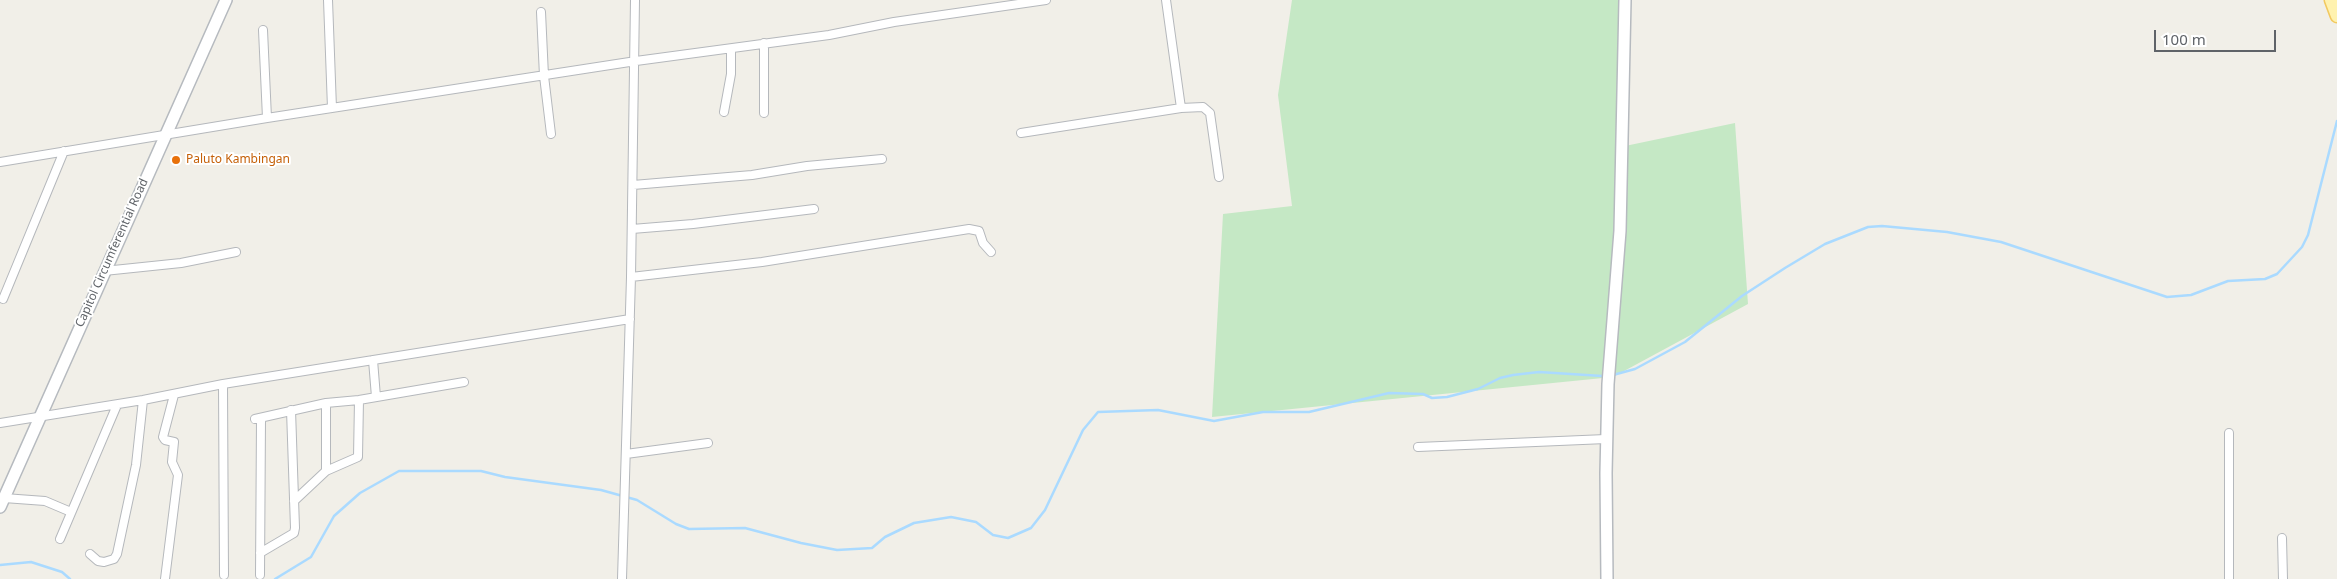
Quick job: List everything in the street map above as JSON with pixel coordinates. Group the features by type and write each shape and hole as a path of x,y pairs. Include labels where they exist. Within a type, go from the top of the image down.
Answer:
{"main road":[{"path":"2331,0 2337,16"}],"street":[{"name":"Capitol Circumferential Road","path":"2,503 226,0"},
{"path":"328,0 332,108"},
{"path":"622,579 626,506 636,61 635,0"},
{"path":"0,162 267,118 1046,0"},
{"path":"1166,0 1180,108"},
{"path":"1607,579 1606,439 1609,363 1620,231 1625,0"},
{"path":"541,12 544,76 551,134"},
{"path":"263,30 267,118"},
{"path":"764,44 764,113"},
{"path":"724,112 731,74 731,49"},
{"path":"1021,133 1180,108 1203,107 1210,113 1219,177"},
{"path":"3,299 64,151"},
{"path":"633,185 752,175 808,166 882,159"},
{"path":"632,229 693,224 814,209"},
{"path":"631,277 753,264 969,230 978,231 983,243 991,252"},
{"path":"104,271 181,263 236,252"},
{"path":"0,423 117,405 223,384 630,319"},
{"path":"373,360 376,397"},
{"path":"260,575 258,419 326,403 359,400 464,382"},
{"path":"223,384 224,575"},
{"path":"166,579 178,474 172,462 174,442 165,440 163,437 174,395"},
{"path":"90,554 98,561 104,562 114,559 117,554 136,465 143,400"},
{"path":"294,501 326,471 358,457 359,400"},
{"path":"326,403 326,471"},
{"path":"60,539 117,405"},
{"path":"260,553 294,533 291,410"},
{"path":"2229,433 2229,579"},
{"path":"1418,447 1606,439"},
{"path":"626,454 708,443"},
{"path":"2,503 45,501 71,512"},
{"path":"2282,538 2283,579"}],"green space":[{"path":"1292,0 1629,0 1625,146 1735,123 1748,304 1613,377 1212,417 1223,214 1292,206 1278,95"}],"waterway":[{"path":"1613,375 1635,369 1685,342 1742,296 1785,268 1825,244 1868,227 1882,226 1947,232 2001,242 2167,297 2191,295 2228,281 2265,279 2277,274 2302,247 2308,235 2337,121"},
{"path":"275,579 311,557 334,516 360,493 399,471 481,471 505,477 601,490 637,500 676,524 689,529 745,528 801,543 837,550 872,548 885,537 914,523 951,517 976,522 993,535 1008,538 1031,528 1045,510 1083,430 1098,412 1158,410 1214,421 1263,412 1309,412 1389,393 1423,394 1432,398 1447,397 1478,389 1500,378 1513,375 1539,372 1602,376"},
{"path":"0,565 31,562 62,572 70,579"}],"place":[{"name":"Paluto Kambingan","path":"176,160"}]}
